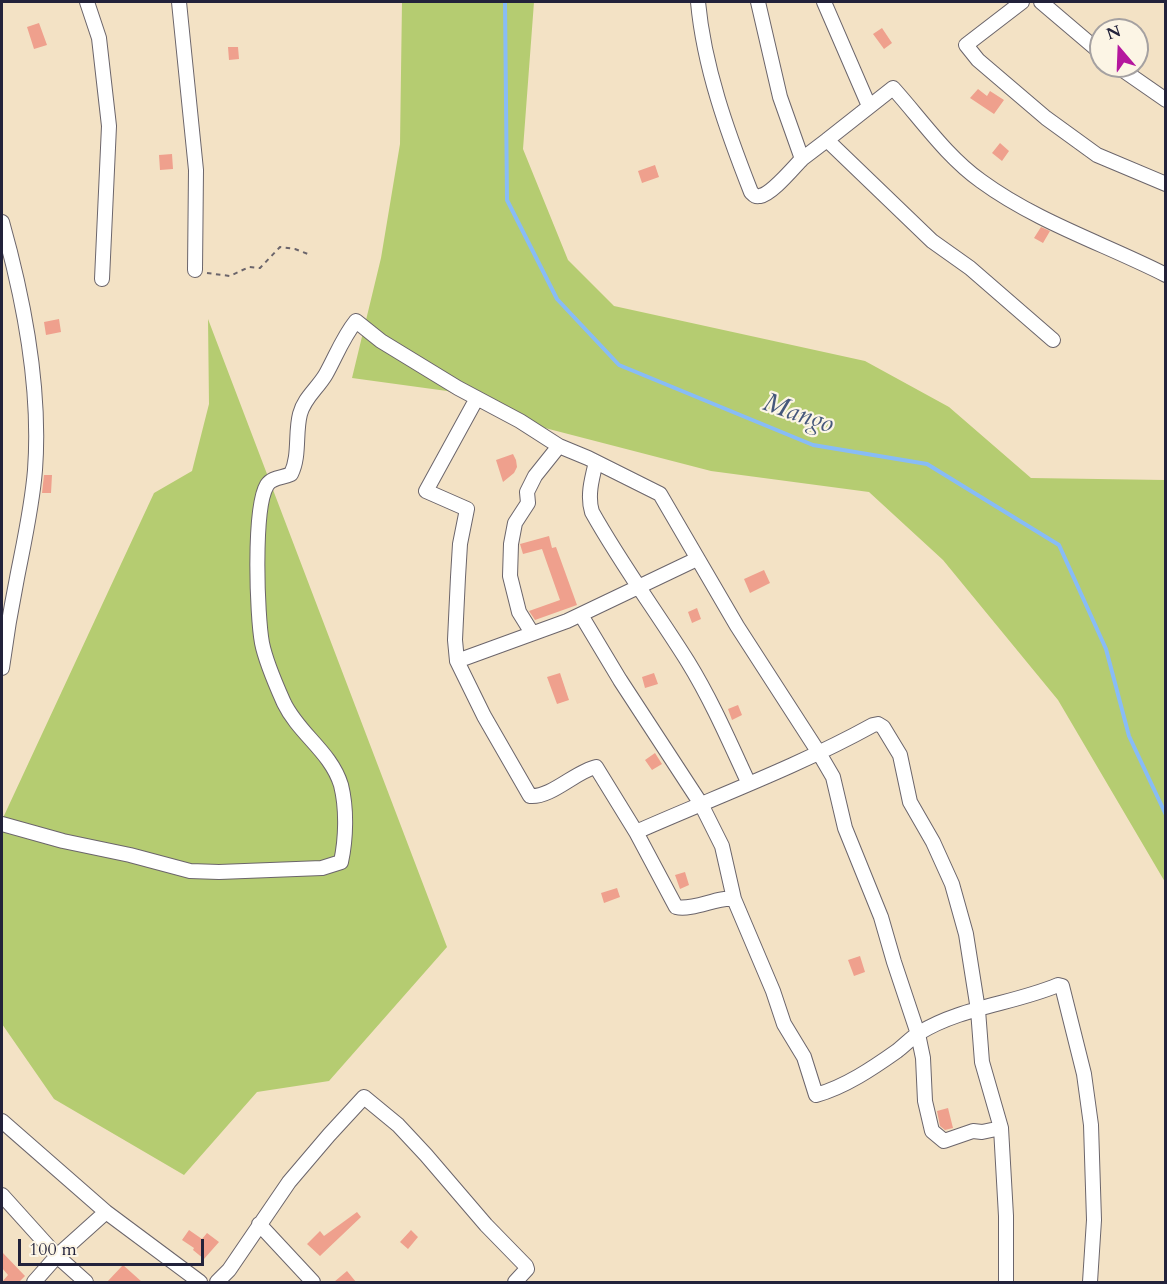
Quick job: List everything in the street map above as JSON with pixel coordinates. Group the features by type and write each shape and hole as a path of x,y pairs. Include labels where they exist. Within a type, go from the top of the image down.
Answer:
{"street":[{"path":"87,2 99,38 108,126 102,279"},
{"path":"179,2 196,170 195,270"},
{"path":"698,2 700,22 714,82 733,145 751,192 756,196 770,191 802,159 892,88 946,149 980,181 1016,204 1166,275"},
{"path":"758,2 780,97 802,159"},
{"path":"824,2 869,106"},
{"path":"1022,2 966,45 978,60 1046,118 1097,155 1166,184"},
{"path":"1041,2 1089,43"},
{"path":"1134,78 1166,100"},
{"path":"827,140 932,241 970,268 1053,340"},
{"path":"2,222 23,314 37,419 31,510 11,608 2,668"},
{"path":"2,824 190,871 322,868 339,864 345,830 340,785 329,761 294,722 284,703 262,645 258,609 257,561 264,492 271,480 291,474 295,462 300,412 305,401 325,375 336,352 356,321 381,341 559,446 660,494 764,669 833,777 845,828 881,917 918,1034 923,1058 925,1101 932,1131 944,1141 973,1131 982,1132 1001,1128"},
{"path":"477,398 426,489 428,493 467,509 460,544 455,640 457,661 484,716 530,796 534,797 548,791 596,766 636,831 678,908 728,898 734,899"},
{"path":"532,633 519,612 510,576 511,544 515,523 528,502 527,492 535,476 559,446"},
{"path":"596,462 591,485 592,512 613,551 704,689 749,784"},
{"path":"457,661 581,615 697,559"},
{"path":"581,615 620,681 701,804 722,846 734,899 773,991 784,1024 804,1057 816,1095 882,1062 918,1034 964,1013 1062,986 1086,1085 1091,1125 1094,1220 1090,1282"},
{"path":"636,831 819,753 873,725 878,724 883,727 900,755 910,802 933,842 952,884 966,934 978,1010 982,1062 1001,1128 1006,1216 1006,1282"},
{"path":"217,1282 229,1270 289,1182 364,1097 398,1125 525,1266 527,1269 515,1282"},
{"path":"2,1121 106,1212 200,1282"},
{"path":"2,1195 57,1256 86,1282"},
{"path":"34,1282 57,1256 106,1212"},
{"path":"259,1224 313,1282"}],"path":[{"path":"195,270 230,276 249,267 260,268 279,247 295,249 308,254"}],"green space":[{"path":"402,2 534,2 523,149 568,260 614,306 865,361 949,407 1031,478 1165,480 1165,882 1058,700 943,560 869,492 711,471 545,428 447,391 352,378 381,258 400,144"},
{"path":"208,319 447,947 329,1081 257,1092 184,1175 54,1099 2,1024 2,820 154,493 192,471 209,404"}],"building":[{"path":"39,23 47,45 34,49 27,27"},
{"path":"882,28 892,43 884,49 873,34"},
{"path":"228,47 238,47 239,59 229,60"},
{"path":"978,89 987,96 990,91 1004,100 994,114 970,98"},
{"path":"1000,143 1009,151 1002,161 992,153"},
{"path":"172,154 173,169 160,170 159,155"},
{"path":"655,165 659,177 642,183 638,171"},
{"path":"1041,227 1050,231 1043,243 1034,238"},
{"path":"59,319 61,332 46,335 44,322"},
{"path":"513,454 517,467 514,473 503,482 496,460"},
{"path":"44,475 52,475 51,493 42,493"},
{"path":"549,536 552,548 556,547 577,605 535,620 529,611 560,600 542,549 523,554 520,544"},
{"path":"764,570 770,583 750,593 744,579"},
{"path":"697,608 701,619 692,623 688,612"},
{"path":"560,673 569,700 557,704 547,677"},
{"path":"654,673 658,684 645,688 642,677"},
{"path":"738,705 742,715 732,720 728,709"},
{"path":"655,753 662,764 652,770 645,760"},
{"path":"685,872 689,885 680,889 675,875"},
{"path":"617,888 620,897 604,903 601,893"},
{"path":"860,956 865,972 854,976 848,960"},
{"path":"948,1108 953,1128 945,1130 940,1126 937,1111"},
{"path":"357,1212 361,1217 320,1256 307,1244 320,1231 324,1236"},
{"path":"189,1230 202,1239 207,1233 219,1242 204,1259 182,1240"},
{"path":"411,1230 418,1237 408,1249 400,1242"},
{"path":"2,1252 25,1276 19,1282 2,1282 8,1275 2,1268"},
{"path":"123,1265 142,1282 107,1282"},
{"path":"347,1271 356,1282 334,1282"}],"waterway":[{"name":"Mango","path":"505,2 507,200 557,299 619,365 813,445 927,464 1059,545 1106,649 1129,736 1166,815"}]}
